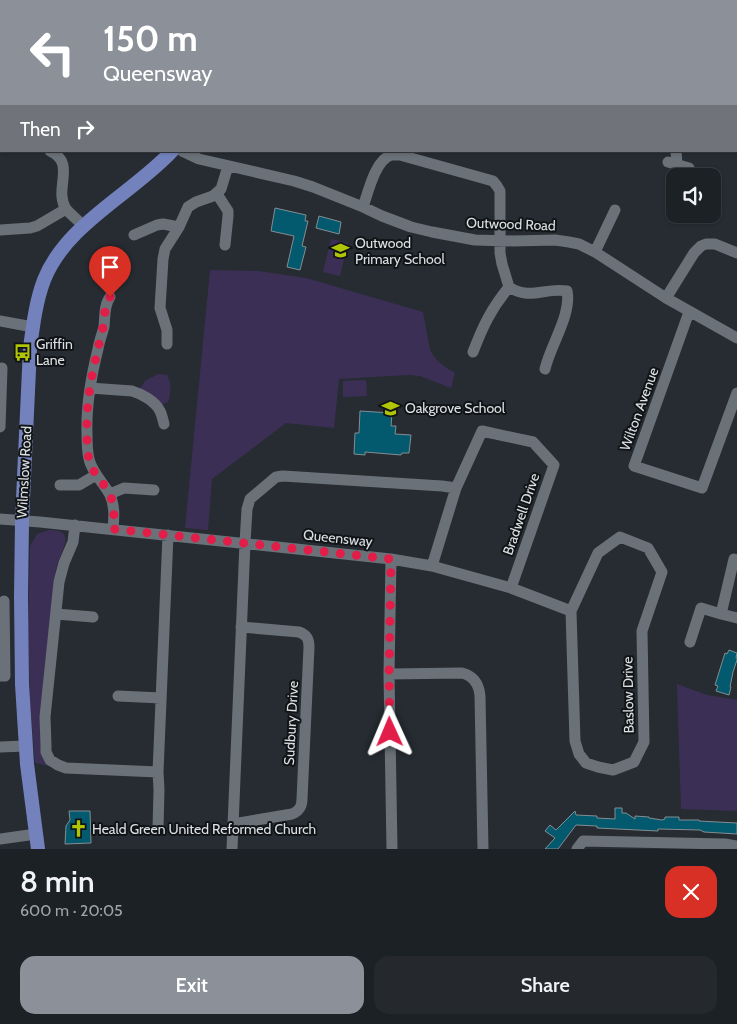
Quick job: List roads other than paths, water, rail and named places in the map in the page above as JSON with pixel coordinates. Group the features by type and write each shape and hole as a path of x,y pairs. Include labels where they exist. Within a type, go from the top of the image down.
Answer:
{"main road":[{"name":"Wilmslow Road","path":"38,849 26,746 22,684 21,597 22,521 30,348 33,327 42,287 48,272 60,253 84,226 148,174 171,152"}],"street":[{"path":"52,152 61,158 63,164 61,195 66,209 84,226"},
{"name":"Outwood Road","path":"184,152 199,159 313,187 396,222 432,232 475,240 555,240 579,244 596,252 689,312 737,338"},
{"path":"676,152 672,163 689,168"},
{"path":"363,207 377,169 381,162 392,155 400,155 493,181 500,191 502,264 509,287 528,294 558,290 567,291 568,302 565,314 549,353 545,369"},
{"path":"167,344 167,330 160,311 165,249 179,226 185,211 191,204 210,198 221,189 228,166"},
{"path":"217,194 228,211 225,245"},
{"path":"0,230 37,226 66,209"},
{"path":"596,252 615,210"},
{"path":"133,235 157,225 179,226"},
{"path":"666,298 694,253 701,246 715,244 737,253"},
{"path":"473,352 490,313 509,287"},
{"path":"110,297 107,302 103,329 94,365 86,416 89,462 110,494 114,512 113,529"},
{"name":"Wilton Avenue","path":"689,312 634,466 702,488 737,393"},
{"path":"0,321 33,327"},
{"path":"0,427 2,368"},
{"path":"90,388 138,392 156,406 160,411 164,424"},
{"name":"Bradwell Drive","path":"432,566 456,488 482,432 533,442 554,465 511,588"},
{"path":"60,486 79,486 96,475"},
{"path":"232,849 244,542 247,509 250,499 276,477 283,476 456,488"},
{"path":"110,494 124,488 155,490"},
{"name":"Queensway","path":"0,519 244,542 391,559 432,566 511,588 571,611"},
{"path":"76,525 74,542 62,570 56,614 45,717 46,752 50,760 66,768 158,772"},
{"path":"158,829 158,772 168,535"},
{"name":"Baslow Drive","path":"620,537 648,548 662,572 642,631 644,742 634,762 613,770 586,763 579,754 575,741 571,611 598,553 620,537"},
{"path":"391,559 389,674 392,849"},
{"path":"721,614 734,575 734,559"},
{"path":"2,606 2,676"},
{"path":"690,642 701,608 737,618"},
{"path":"56,614 93,617"},
{"name":"Sudbury Drive","path":"233,824 292,814 301,807 309,657 308,639 303,633 241,627"},
{"path":"389,674 462,673 470,676 478,685 480,696 483,849"},
{"path":"118,696 161,698"},
{"path":"0,748 26,746"},
{"path":"0,839 36,834"},
{"path":"577,849 583,841 670,846 725,844 737,846"}],"place":[{"name":"Outwood Primary School","path":"341,251"},
{"name":"Griffin Lane","path":"22,352"},
{"name":"Oakgrove School","path":"391,408"},
{"name":"Heald Green United Reformed Church","path":"78,829"}]}
